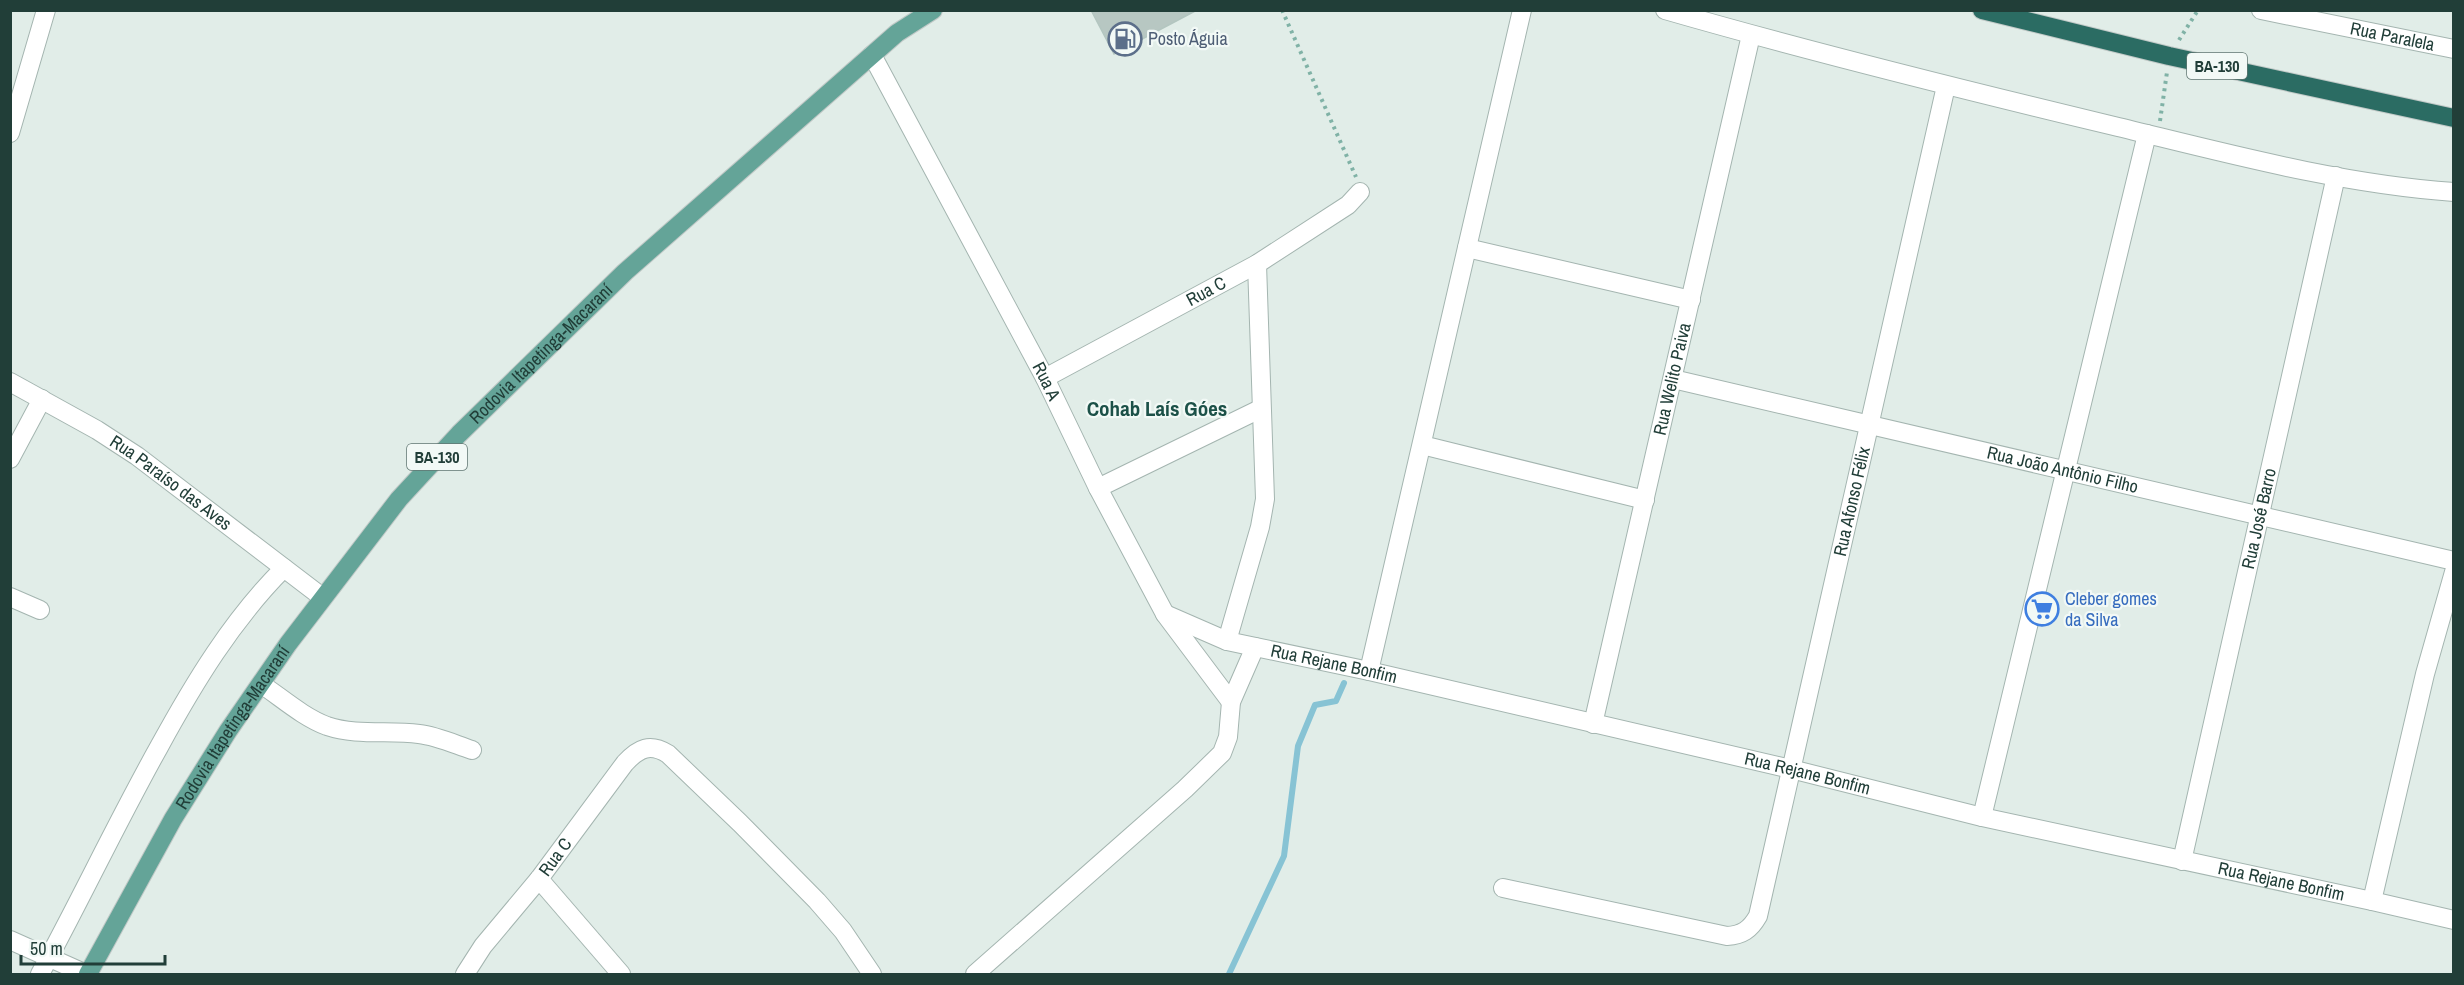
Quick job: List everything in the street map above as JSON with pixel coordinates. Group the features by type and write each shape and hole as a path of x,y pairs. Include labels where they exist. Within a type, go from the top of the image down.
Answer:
{"highway":[{"name":"BA-130","path":"1982,10 2169,56 2454,118"}],"main road":[{"path":"897,33 918,10"},
{"name":"Rodovia Itapetinga-Macaraní","path":"87,975 173,819 228,731 322,597 399,499 459,434 625,272 897,33 933,10"}],"street":[{"path":"10,133 46,10"},
{"path":"1369,671 1522,10"},
{"path":"1665,10 1946,86 2152,136 2336,176 2454,192"},
{"name":"Rua Paralela","path":"2261,10 2449,44"},
{"name":"Rua Welito Paiva","path":"1593,724 1751,35"},
{"name":"Rua A","path":"872,55 1045,378 1098,488 1165,614 1230,702"},
{"name":"Rua Afonso Félix","path":"1503,888 1727,936 1739,935 1747,930 1758,916 1946,86"},
{"path":"1982,818 2066,470 2152,136"},
{"name":"Rua José Barro","path":"2182,861 2336,176"},
{"name":"Rua C","path":"1045,378 1257,264 1348,206 1360,192"},
{"path":"1467,248 1690,300"},
{"path":"1227,641 1260,527 1265,500 1260,409 1257,264"},
{"name":"Rua João Antônio Filho","path":"1672,379 2454,561"},
{"name":"Rua Paraíso das Aves","path":"10,382 97,429 137,456 322,597"},
{"path":"10,459 42,399"},
{"path":"1098,488 1260,409"},
{"path":"1422,444 1645,500"},
{"path":"40,975 191,689 246,609 284,568"},
{"path":"2372,901 2428,662 2454,572"},
{"path":"10,597 40,610"},
{"name":"Rua Rejane Bonfim","path":"1165,614 1227,641 1369,671 1791,769 1982,818 2454,920"},
{"path":"975,975 1210,766 1221,753 1228,737 1230,702 1255,647"},
{"path":"261,684 309,717 327,725 366,732 419,734 472,750"},
{"name":"Rua C","path":"465,975 483,946 539,879 625,763 635,752 650,747 668,754 748,830 843,931 872,975"},
{"path":"539,879 621,975"},
{"path":"10,940 87,975"}],"path":[{"path":"1282,10 1357,179 1360,192"},
{"path":"2152,136 2169,56 2198,10"}],"building":[{"name":"Posto Águia","path":"1091,10 1197,10 1114,54"}],"waterway":[{"path":"1229,974 1284,856 1298,746 1315,705 1336,701 1344,683"}],"place":[{"name":"Posto Águia","path":"1125,39"},
{"name":"Cleber gomes da Silva","path":"2042,609"}],"district":[{"name":"Cohab Laís Góes","path":"1157,409"}]}
